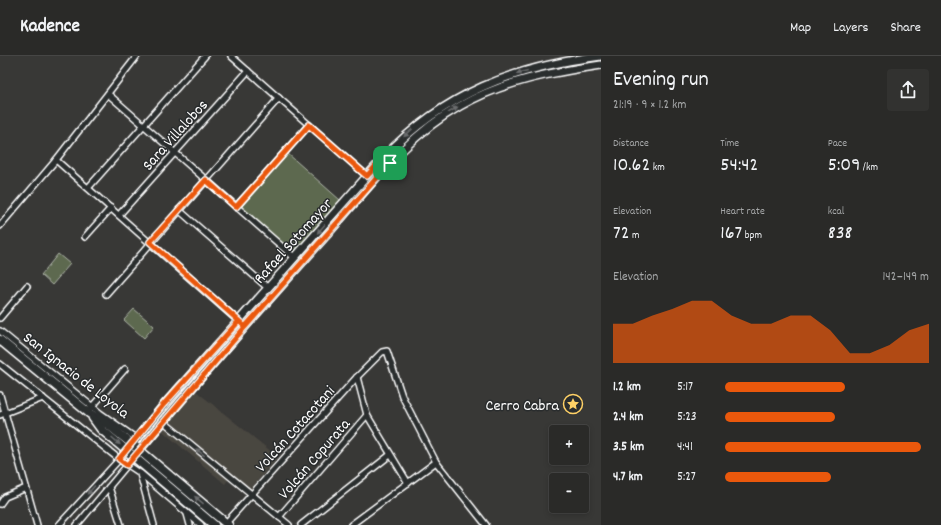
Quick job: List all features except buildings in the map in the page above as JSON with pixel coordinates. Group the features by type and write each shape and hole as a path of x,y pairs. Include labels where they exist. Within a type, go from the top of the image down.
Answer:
{"main road":[{"name":"Rafael Sotomayor","path":"126,451 164,404 384,157 421,122 447,104 473,90 501,78 527,70 601,56"},
{"name":"Rafael Sotomayor","path":"134,457 245,327 390,163 407,145 434,122 477,97 521,80 601,65"},
{"path":"384,157 390,163"},
{"name":"San Ignacio de Loyola","path":"0,340 107,424 135,441 139,450 227,524"},
{"name":"San Ignacio de Loyola","path":"90,411 102,429 214,525"}],"street":[{"path":"0,226 56,160 137,56"},
{"path":"88,188 205,56"},
{"path":"231,56 367,176"},
{"name":"Sara Villalobos","path":"119,215 248,71"},
{"path":"108,94 295,258"},
{"path":"106,294 150,242 279,98"},
{"path":"236,207 309,125"},
{"path":"56,160 245,327"},
{"path":"86,237 111,208"},
{"path":"179,210 268,288"},
{"path":"0,318 27,286"},
{"name":"San Ignacio de Loyola","path":"0,331 90,411"},
{"name":"Volcán Cotacotani","path":"227,524 357,377 382,352 387,351 402,396 436,462"},
{"path":"0,364 119,459 140,473 200,525"},
{"path":"90,411 125,369"},
{"path":"357,377 367,415 408,483"},
{"path":"0,395 2,414 37,525"},
{"path":"2,414 43,398"},
{"name":"Volcán Copurata","path":"279,517 367,415"},
{"path":"164,422 289,525"},
{"name":"Rafael Sotomayor","path":"60,525 126,451"},
{"path":"301,525 390,455"},
{"name":"Rafael Sotomayor","path":"79,524 134,457"},
{"path":"351,525 436,462 486,525"},
{"path":"140,473 154,525"},
{"path":"110,487 121,525"},
{"path":"0,504 5,497 26,488"},
{"path":"187,514 190,525"}],"shaded area":[{"path":"196,391 278,457 248,492 231,476 225,484 160,429"}],"green space":[{"path":"287,153 340,200 293,253 240,206"},
{"path":"58,254 70,264 52,285 41,275"},
{"path":"134,309 154,326 144,338 124,320"}],"place":[{"name":"Cerro Cabra","path":"573,404"}],"route":[{"path":"390,163 245,327 239,321 215,347 164,404 119,459 127,465 245,327 239,321 150,242 206,180 236,207 309,125 367,176 384,157 390,163"}]}
